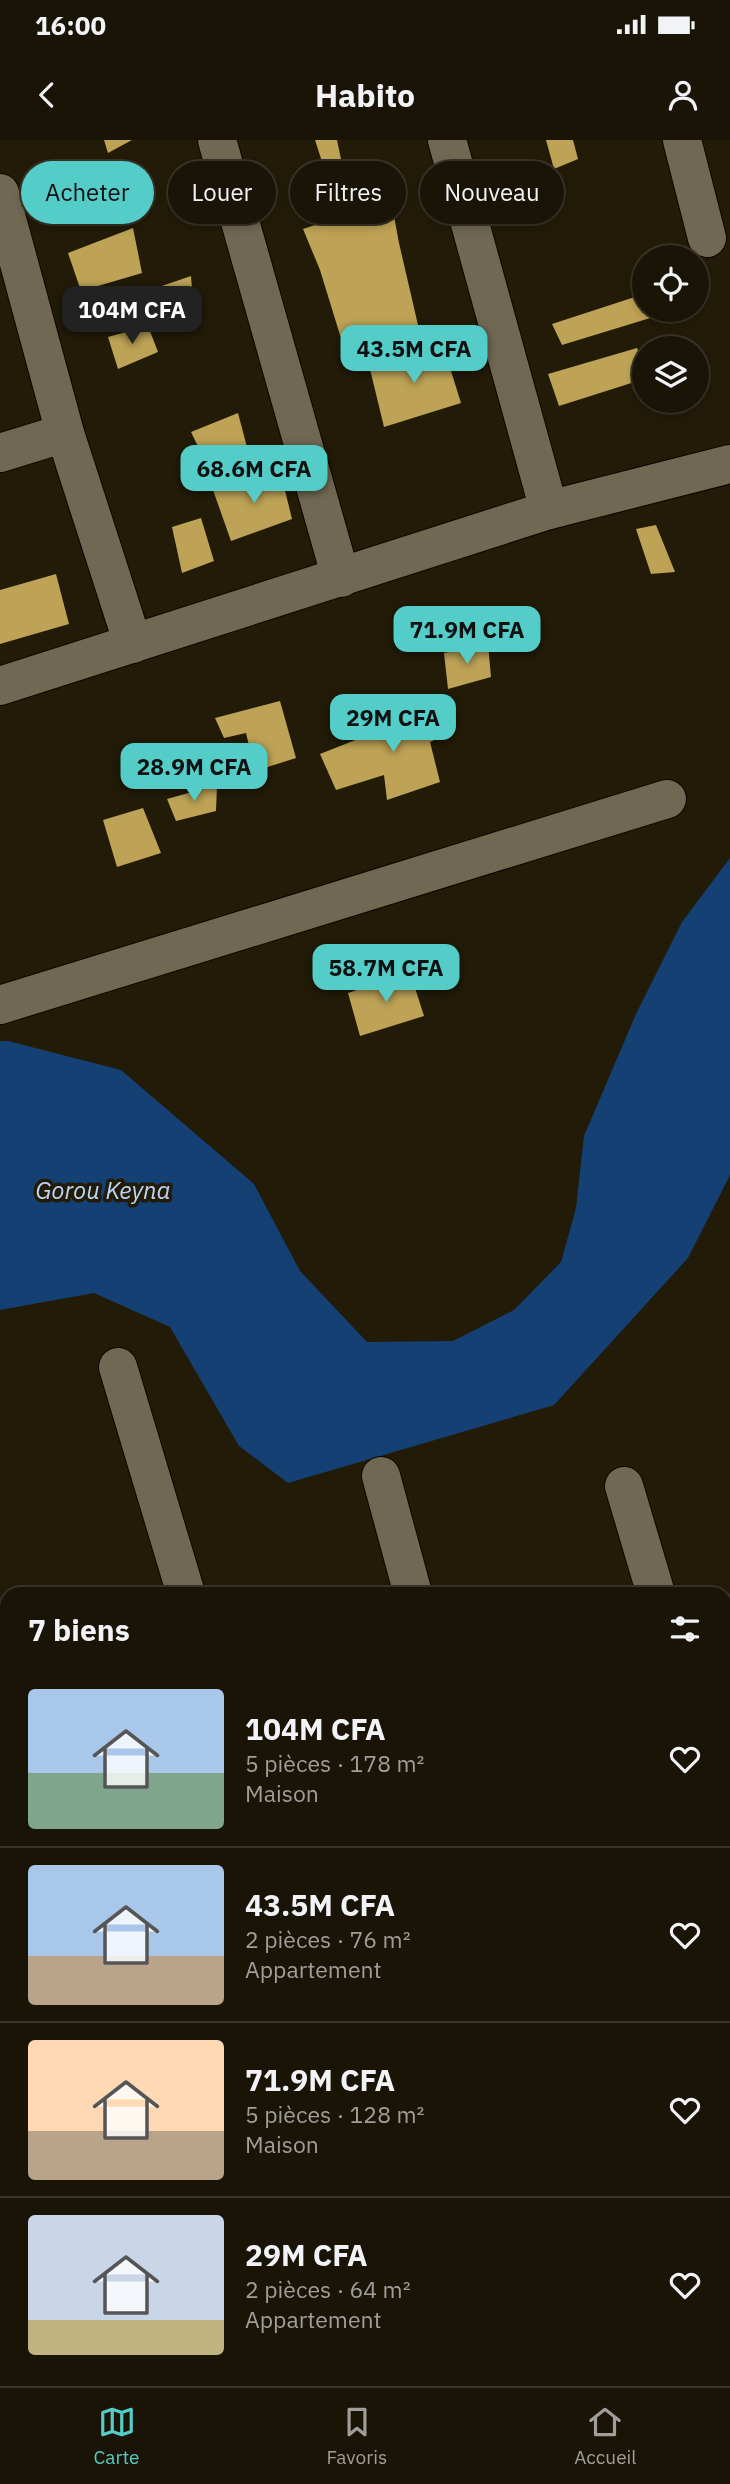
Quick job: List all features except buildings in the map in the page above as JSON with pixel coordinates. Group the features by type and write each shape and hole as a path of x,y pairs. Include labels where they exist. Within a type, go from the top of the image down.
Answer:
{"street":[{"path":"217,140 341,578"},
{"path":"447,140 549,510"},
{"path":"682,140 707,238"},
{"path":"0,193 65,433 133,644"},
{"path":"0,453 65,433"},
{"path":"0,686 549,510 730,464"},
{"path":"0,1005 667,799"},
{"path":"118,1367 184,1587"},
{"path":"381,1476 411,1587"},
{"path":"624,1486 654,1587"}],"water":[{"name":"Gorou Keyna","path":"730,858 730,1175 688,1258 554,1405 288,1483 239,1446 170,1327 94,1293 0,1310 0,1041 8,1041 121,1070 254,1184 300,1271 367,1342 453,1341 514,1310 561,1262 576,1208 584,1136 636,1014 682,922"}]}
